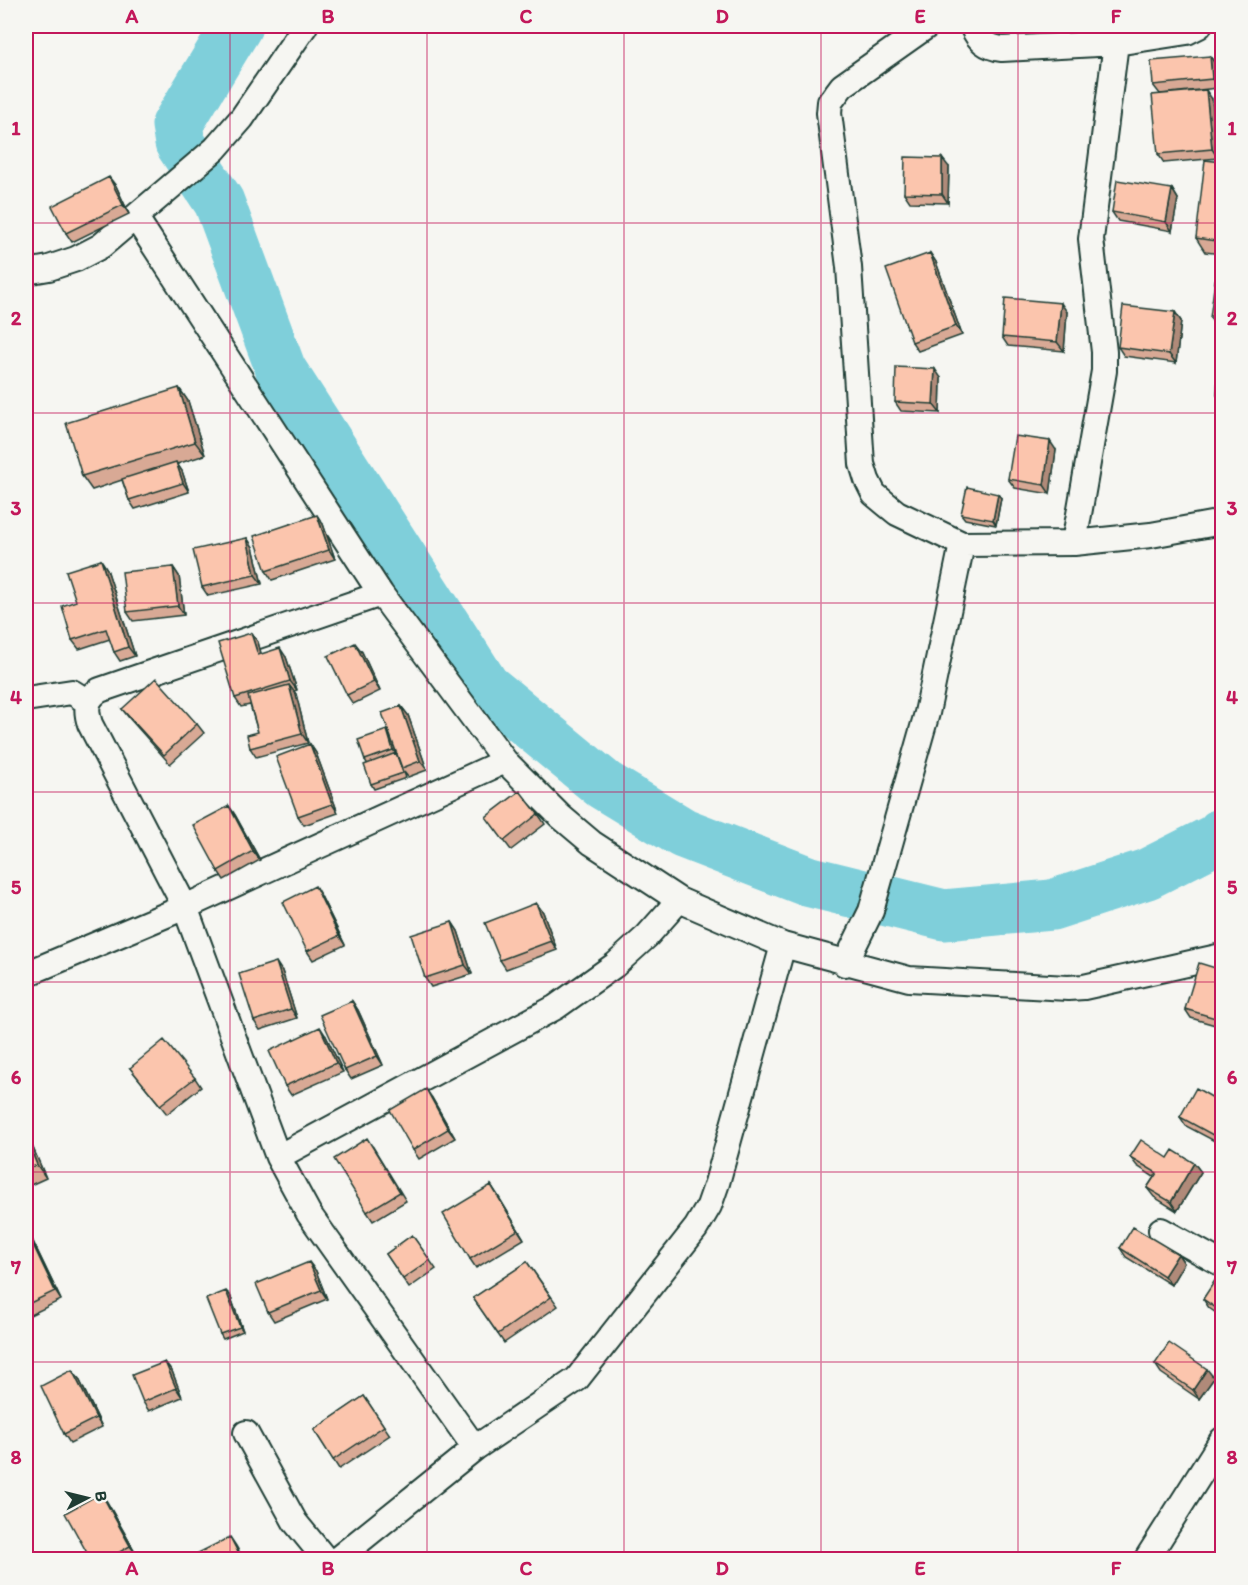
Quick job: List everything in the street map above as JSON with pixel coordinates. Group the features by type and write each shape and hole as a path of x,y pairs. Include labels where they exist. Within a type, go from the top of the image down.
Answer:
{"street":[{"path":"26,272 49,268 76,259 101,246 178,181 215,148 242,118 305,26"},
{"path":"927,26 842,86 830,102 828,122 849,267 862,464 874,494 897,513 962,544 1074,543 1150,535 1222,522"},
{"path":"972,26 981,42 993,48 1116,43 1187,32 1199,26"},
{"path":"1074,543 1104,371 1104,352 1091,238 1116,43"},
{"path":"136,218 381,594 505,761 560,816 592,843 679,900 783,945 909,979 1084,987 1222,956"},
{"path":"845,963 871,911 880,882 927,713 962,544"},
{"path":"381,594 100,690 92,695 88,702 90,724 185,907 278,1157 309,1214 475,1448"},
{"path":"26,699 72,692 88,702"},
{"path":"26,974 185,907 505,761"},
{"path":"278,1157 556,1007 615,965 647,936 679,900"},
{"path":"336,1560 475,1448 577,1379 696,1228 709,1206 717,1183 783,945"},
{"path":"1161,1230 1222,1264"},
{"path":"246,1433 295,1522 326,1560"},
{"path":"1146,1560 1222,1440"}],"building":[{"path":"1210,56 1212,79 1153,85 1151,61"},
{"path":"1206,90 1212,149 1158,154 1152,95"},
{"path":"905,157 942,158 942,194 904,193"},
{"path":"1205,160 1222,162 1222,242 1196,238"},
{"path":"109,177 123,205 66,233 52,206"},
{"path":"1117,180 1172,189 1166,222 1112,212"},
{"path":"930,253 956,326 912,342 886,269"},
{"path":"1215,280 1222,281 1222,320 1210,318"},
{"path":"1005,298 1061,303 1057,342 1002,337"},
{"path":"1123,306 1175,312 1169,354 1118,347"},
{"path":"1219,353 1222,353 1222,395 1217,395"},
{"path":"896,367 935,369 933,404 895,402"},
{"path":"179,388 195,442 82,476 66,423"},
{"path":"1015,436 1050,441 1044,485 1008,479"},
{"path":"176,462 183,483 129,500 122,479"},
{"path":"967,487 998,494 993,520 961,514"},
{"path":"317,515 329,550 266,571 254,536"},
{"path":"247,538 255,575 202,587 193,550"},
{"path":"101,560 128,647 114,652 106,629 72,640 62,606 76,601 66,571"},
{"path":"173,567 178,606 127,612 122,572"},
{"path":"251,633 258,655 280,648 290,681 235,698 218,643"},
{"path":"355,643 374,682 347,695 328,656"},
{"path":"156,678 197,724 164,755 122,709"},
{"path":"289,685 302,734 250,748 247,735 258,732 248,696"},
{"path":"401,706 420,761 402,768 382,713"},
{"path":"387,730 393,750 365,760 358,740"},
{"path":"310,744 332,804 298,816 276,757"},
{"path":"396,753 403,773 371,784 364,765"},
{"path":"520,791 538,814 504,841 486,817"},
{"path":"229,806 253,851 218,871 193,825"},
{"path":"315,886 339,936 307,951 283,902"},
{"path":"536,903 551,941 500,960 485,923"},
{"path":"452,922 465,965 425,978 411,935"},
{"path":"276,962 291,1009 254,1021 239,974"},
{"path":"1199,963 1222,970 1222,1020 1185,1009"},
{"path":"352,1001 377,1056 345,1070 320,1015"},
{"path":"320,1027 336,1063 285,1086 269,1051"},
{"path":"164,1040 195,1078 160,1105 130,1068"},
{"path":"1196,1088 1222,1103 1222,1140 1180,1117"},
{"path":"426,1089 448,1129 413,1150 390,1110"},
{"path":"26,1138 37,1165 26,1169"},
{"path":"367,1138 400,1192 367,1212 334,1159"},
{"path":"1141,1140 1168,1158 1173,1150 1194,1163 1171,1202 1147,1188 1157,1173 1130,1157"},
{"path":"491,1185 518,1230 470,1259 443,1214"},
{"path":"1133,1227 1178,1254 1164,1276 1120,1248"},
{"path":"26,1230 55,1291 26,1305"},
{"path":"412,1235 430,1260 403,1279 386,1254"},
{"path":"309,1262 321,1290 268,1312 256,1284"},
{"path":"527,1262 551,1297 498,1334 473,1298"},
{"path":"1222,1272 1222,1312 1203,1299"},
{"path":"226,1291 240,1327 220,1334 206,1299"},
{"path":"1169,1343 1207,1369 1193,1390 1155,1364"},
{"path":"165,1362 176,1388 143,1402 132,1375"},
{"path":"72,1370 96,1418 64,1434 41,1386"},
{"path":"364,1396 384,1426 333,1460 314,1430"},
{"path":"101,1493 130,1546 106,1560 91,1560 65,1513"},
{"path":"230,1537 242,1560 202,1560 198,1553"}],"waterway":[{"path":"237,26 177,125 180,143 219,202 281,370 485,687 604,785 683,833 807,881 944,915 1052,905 1147,874 1218,838 1222,833"}]}
